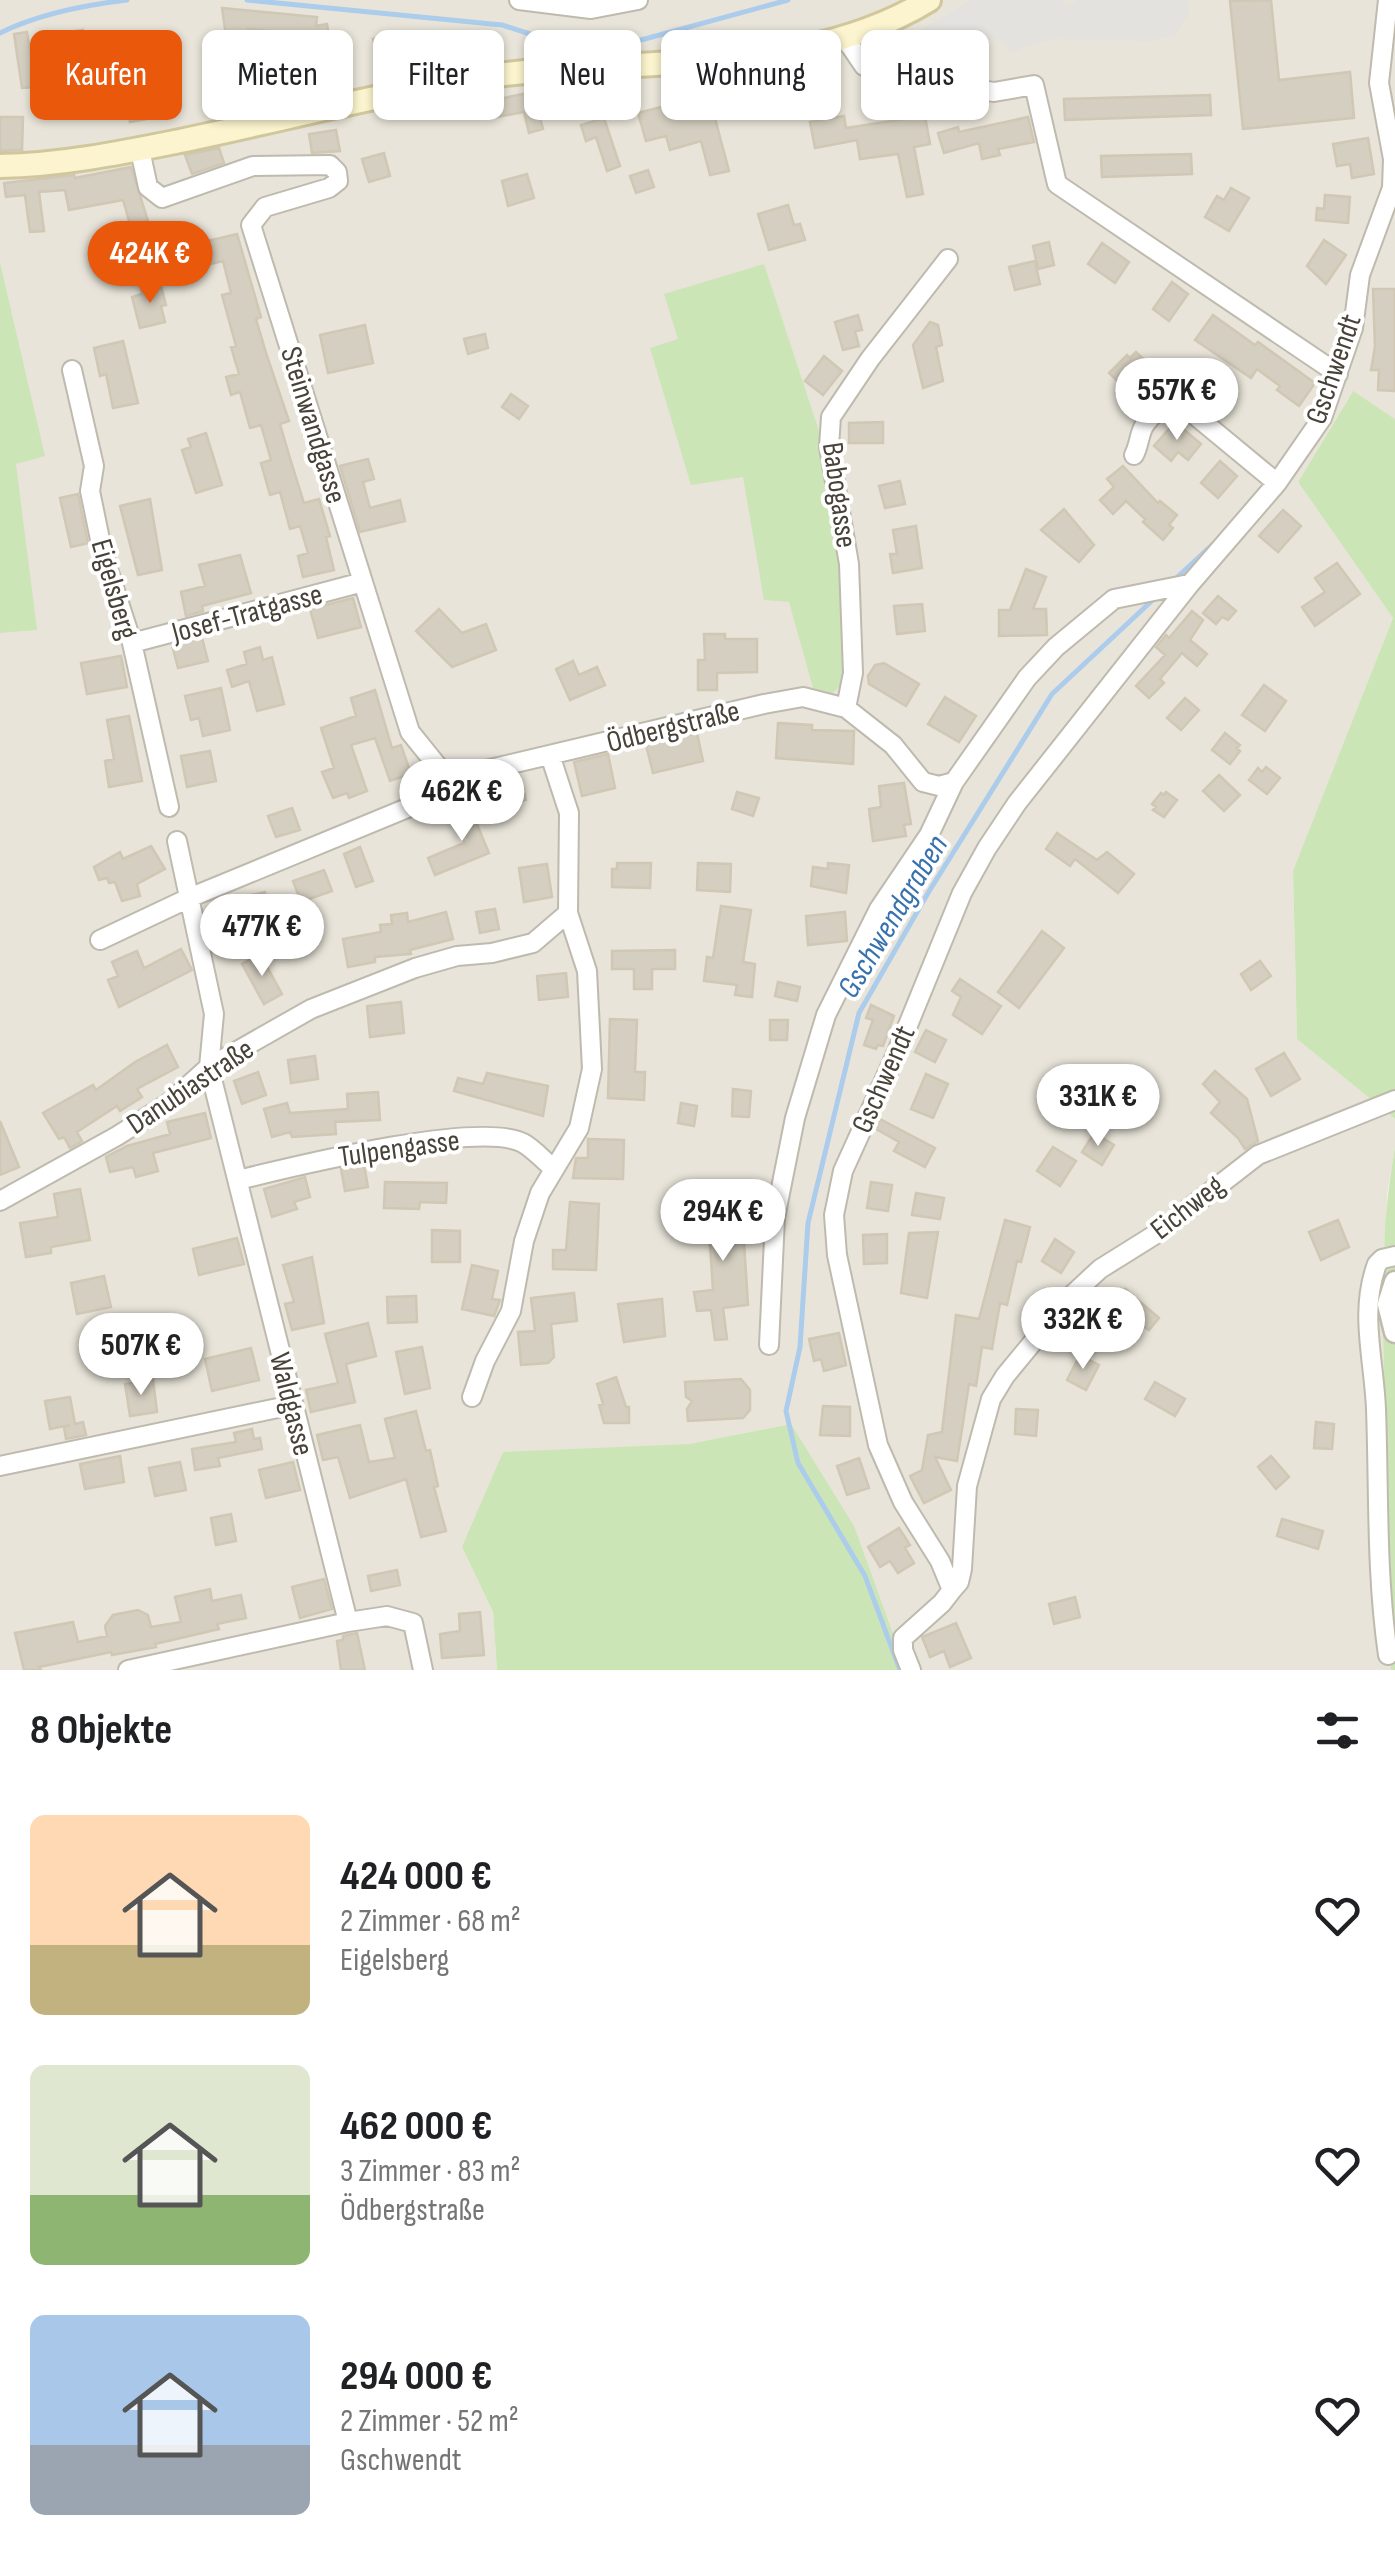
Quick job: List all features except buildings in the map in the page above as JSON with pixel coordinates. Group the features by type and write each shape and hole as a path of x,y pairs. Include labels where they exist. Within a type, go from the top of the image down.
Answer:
{"main road":[{"path":"0,166 66,162 140,150 475,78 745,55 845,38 884,24 929,0"}],"street":[{"path":"519,0 591,10 638,0"},
{"name":"Gschwendt","path":"952,1590 947,1573 903,1502 878,1445 840,1275 836,1196 843,1170 973,871 1017,803 1190,584 1277,483 1322,418 1354,328 1360,275 1392,188 1393,158 1379,83 1388,0"},
{"path":"845,38 864,66 904,78 994,92 1034,85 1057,184 1338,374"},
{"name":"Steinwandgasse","path":"140,150 148,186 162,198 252,166 330,165 337,172 338,181 329,188 264,207 251,226 410,732 448,778"},
{"name":"Babogasse","path":"846,708 853,673 850,564 828,447 831,417 870,359 948,260"},
{"name":"Eigelsberg","path":"72,370 94,466 90,491 103,554 132,643 169,808"},
{"path":"1134,454 1140,445 1142,426 1164,405 1179,402 1193,386"},
{"path":"1179,402 1277,483"},
{"name":"Josef-Tratgasse","path":"132,643 362,582"},
{"path":"768,1345 775,1218 795,1118 826,1016 878,909 929,835 954,782 1027,678 1114,599 1190,584"},
{"name":"Ödbergstraße","path":"100,940 189,898 434,797 448,778 802,697 846,708 893,745 923,782 940,786 954,782"},
{"path":"472,1397 485,1361 511,1311 524,1241 540,1192 579,1128 592,1069 588,971 568,913 569,813 550,755"},
{"path":"177,842 189,898"},
{"name":"Waldgasse","path":"189,898 214,1014 209,1067 348,1622"},
{"name":"Danubiastraße","path":"0,1201 169,1104 209,1067 312,1009 416,968 457,956 534,943 568,913"},
{"name":"Eichweg","path":"952,1590 962,1569 967,1486 991,1399 1004,1376 1064,1305 1100,1269 1156,1234 1258,1155 1395,1100"},
{"name":"Tulpengasse","path":"238,1180 339,1154 472,1137 521,1142 553,1168"},
{"path":"1388,1655 1381,1608 1376,1408 1366,1314 1377,1264 1395,1256"},
{"path":"1395,1282 1388,1304 1395,1332"},
{"path":"0,1466 292,1405"},
{"path":"911,1670 903,1638 952,1590"},
{"path":"128,1670 387,1616 413,1623 423,1670"}],"shaded area":[{"path":"0,0 1395,0 1395,419 1352,392 1298,482 1393,618 1293,872 1297,1039 1395,1119 1387,1195 1383,1335 1391,1670 906,1670 791,1424 689,1444 462,1547 493,1612 497,1670 0,1670"},
{"path":"971,0 1063,0 1068,6 1078,0 1188,0 1189,15 1176,35 1149,41 1054,39 1010,52 1003,41 989,40 989,30 920,30"}],"green space":[{"path":"0,263 45,456 16,464 37,630 0,633"},
{"path":"764,264 818,428 844,572 842,685 832,693 813,688 789,602 764,600 743,477 691,485 650,348 678,339 664,294"},
{"path":"1353,391 1395,419 1395,1119 1297,1039 1293,871 1393,618 1298,482"},
{"path":"1395,1147 1395,1305 1389,1291 1385,1251"},
{"path":"1383,1335 1395,1343 1395,1670 1391,1670"},
{"path":"791,1424 854,1526 906,1670 497,1670 493,1612 462,1547 503,1452 689,1444"}],"waterway":[{"path":"0,33 62,11 127,0"},
{"path":"247,0 502,25 555,42 641,40 788,0"},
{"name":"Gschwendgraben","path":"1172,582 1212,545"},
{"name":"Gschwendgraben","path":"900,1670 865,1576 798,1463 786,1411 800,1347 808,1223 859,1013 928,893 1052,694 1157,596"}]}
